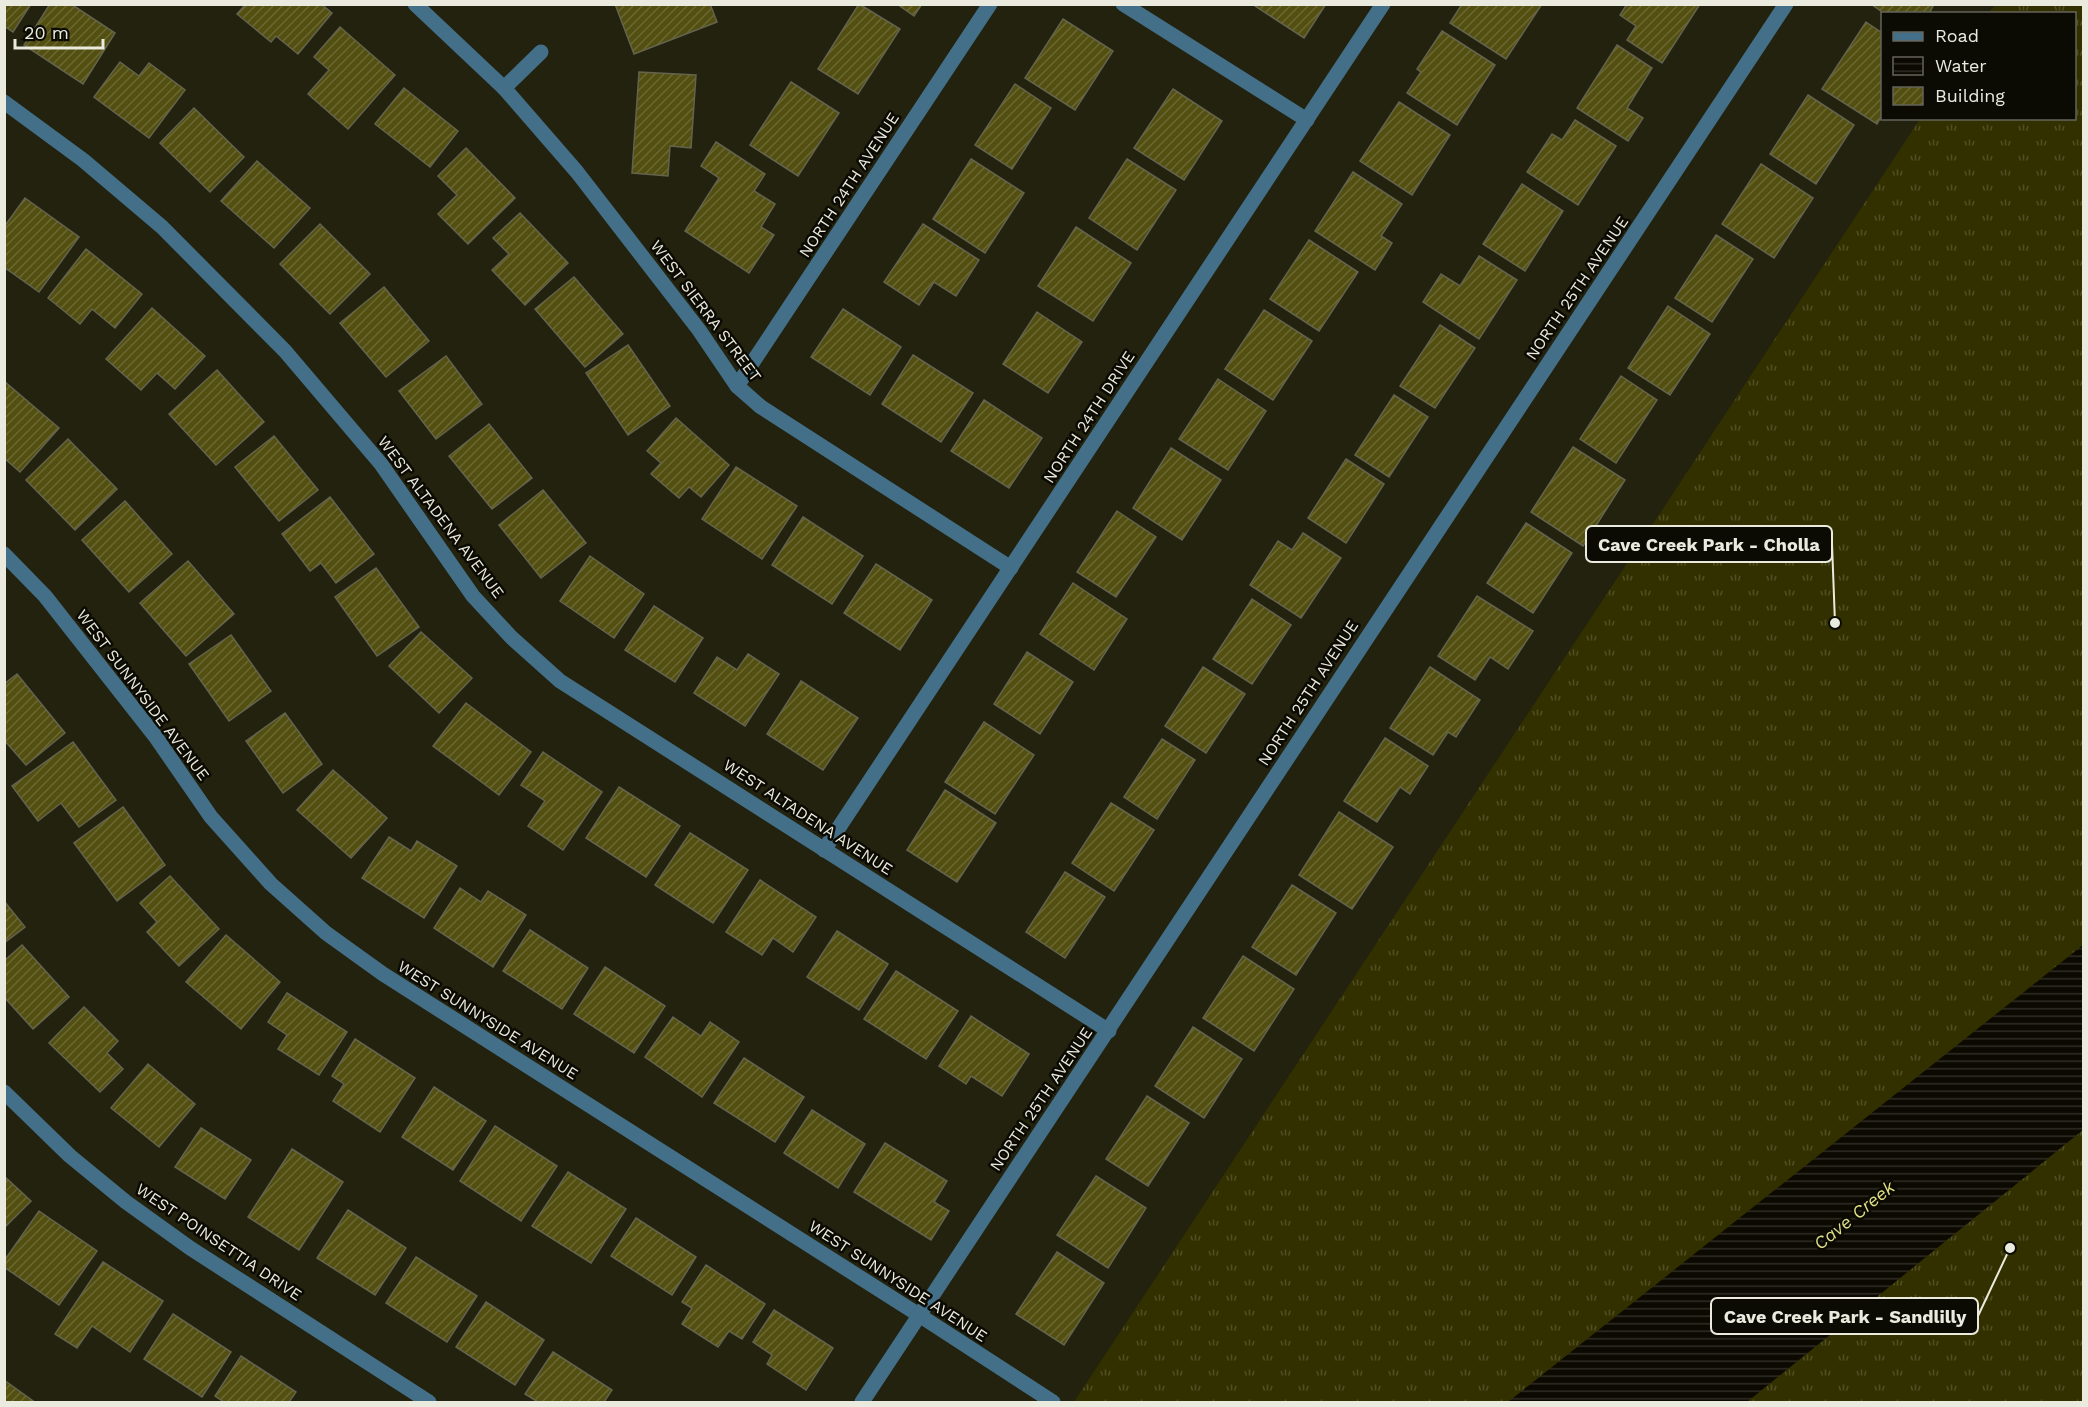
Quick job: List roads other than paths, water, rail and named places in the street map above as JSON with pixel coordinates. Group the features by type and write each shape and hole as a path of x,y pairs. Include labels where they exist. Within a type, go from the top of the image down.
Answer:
{"street":[{"name":"WEST SIERRA STREET","path":"415,4 504,88 584,182 699,330 737,386 761,407 1011,568"},
{"name":"NORTH 24TH AVENUE","path":"737,386 990,4"},
{"path":"1123,4 1307,120"},
{"name":"NORTH 24TH DRIVE","path":"824,850 1383,4"},
{"name":"NORTH 25TH AVENUE","path":"862,1402 1786,4"},
{"path":"504,88 541,52"},
{"name":"WEST ALTADENA AVENUE","path":"4,102 83,160 162,227 285,351 381,464 473,596 511,637 560,681 1108,1031"},
{"name":"WEST SUNNYSIDE AVENUE","path":"4,554 45,596 148,727 211,817 271,884 326,933 383,974 1053,1402"},
{"name":"WEST POINSETTIA DRIVE","path":"4,1092 70,1156 135,1208 190,1248 429,1402"}],"water":[{"name":"Cave Creek","path":"2083,945 2083,1130 1747,1402 1508,1402"}],"place":[{"name":"Cave Creek Park - Cholla","path":"1835,623"},
{"name":"Cave Creek Park - Sandlilly","path":"2010,1248"}]}
